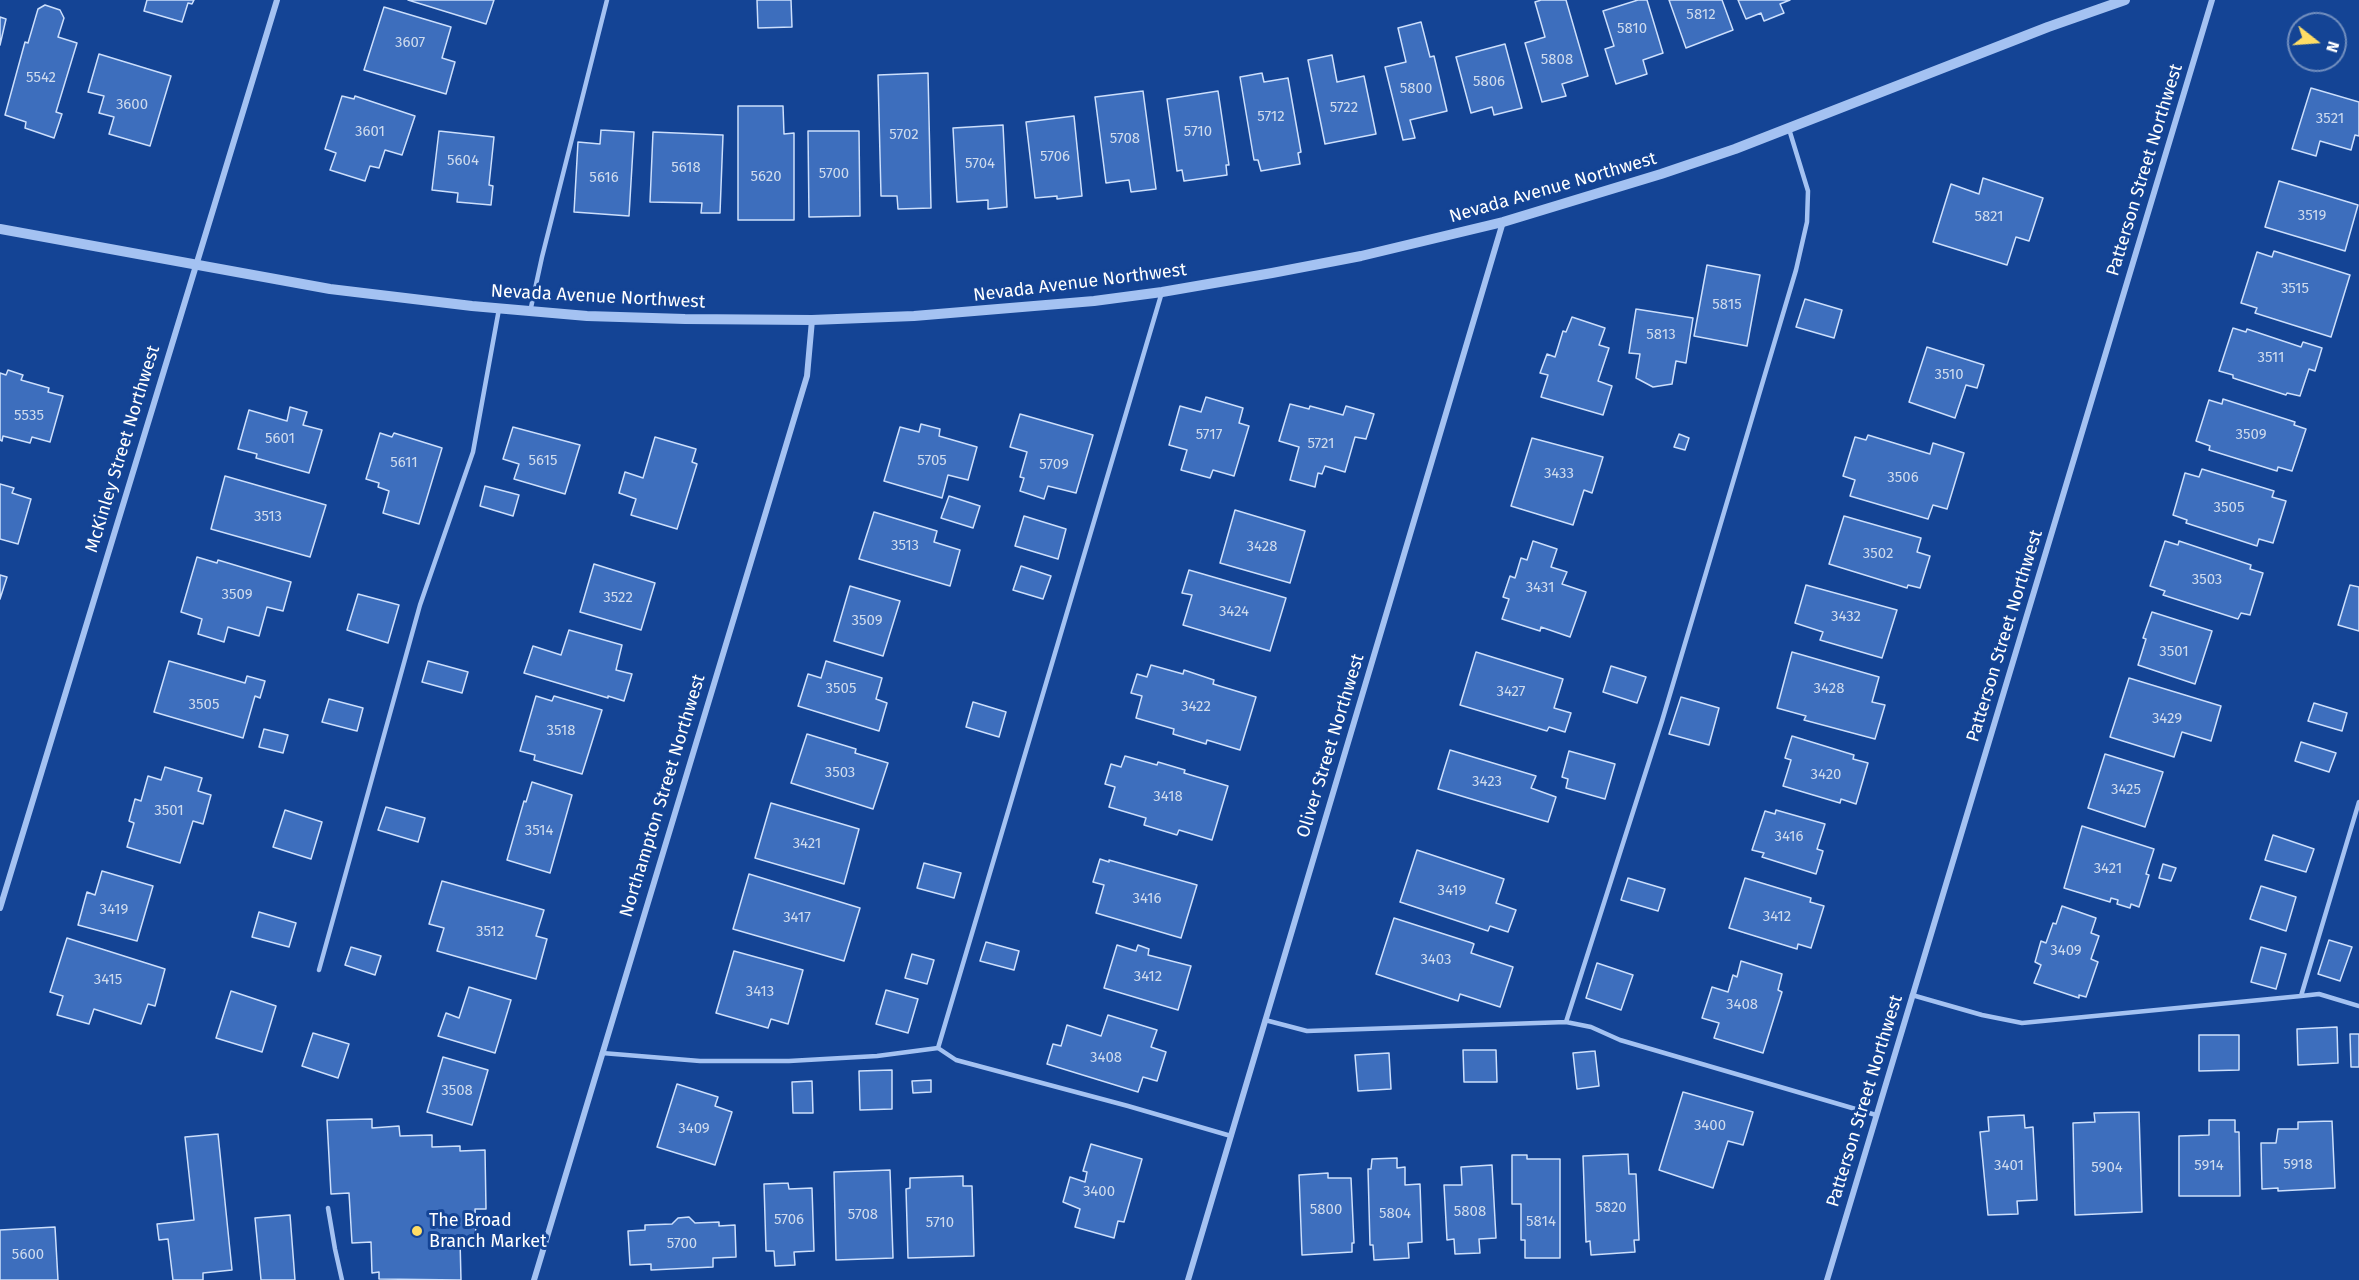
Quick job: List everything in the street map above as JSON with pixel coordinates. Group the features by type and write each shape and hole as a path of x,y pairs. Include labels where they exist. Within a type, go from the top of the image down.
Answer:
{"street":[{"name":"McKinley Street Northwest","path":"0,908 277,0"},
{"name":"Nevada Avenue Northwest","path":"0,229 320,287 530,312 685,320 812,320 1004,310 1162,292 1361,256 1503,222 1661,174 1789,129 2048,27 2125,0"},
{"name":"Patterson Street Northwest","path":"1827,1280 2212,0"},
{"name":"Oliver Street Northwest","path":"1188,1280 1503,222"},
{"name":"Northampton Street Northwest","path":"534,1280 807,376 812,320"}],"lane":[{"path":"530,312 607,0"},
{"path":"1566,1022 1662,721 1798,260 1807,222 1808,191 1789,129"},
{"path":"938,1048 1162,292"},
{"path":"319,970 420,605 473,452 499,309"},
{"path":"2301,996 2359,802"},
{"path":"1912,995 1982,1015 2022,1023 2319,994 2359,1006"},
{"path":"1265,1020 1307,1031 1566,1022 1590,1027 1620,1040 1876,1115"},
{"path":"602,1053 700,1061 789,1061 877,1056 938,1048 956,1060 1231,1136"},
{"path":"328,1208 334,1250 342,1280"}],"building":[{"path":"147,0 194,0 192,4 188,3 182,22 144,11"},
{"path":"408,0 494,0 486,24"},
{"path":"757,0 791,0 792,27 758,28"},
{"path":"1566,0 1588,76 1562,84 1566,96 1542,102 1525,43 1545,37 1535,2"},
{"path":"1638,0 1647,0 1663,53 1643,60 1647,74 1616,84 1605,49 1614,46 1603,11"},
{"path":"1669,0 1722,0 1733,30 1686,48"},
{"path":"1738,0 1790,0 1780,4 1784,13 1764,21 1761,13 1746,19"},
{"path":"45,5 60,10 64,18 58,37 77,43 56,112 62,114 54,138 25,128 26,122 5,115 25,42 28,43 38,9"},
{"path":"384,7 451,27 442,58 455,62 446,94 364,70"},
{"path":"0,17 6,19 0,45"},
{"path":"1421,22 1430,57 1434,56 1447,111 1410,120 1415,138 1403,140 1385,67 1406,62 1398,28"},
{"path":"1505,44 1522,108 1494,115 1492,107 1471,113 1456,57"},
{"path":"99,54 171,76 150,146 109,134 114,117 99,113 104,96 88,92"},
{"path":"1332,55 1337,82 1364,76 1376,134 1325,144 1308,60"},
{"path":"928,73 931,208 898,209 897,196 881,196 878,75"},
{"path":"1262,73 1264,82 1288,78 1301,152 1298,153 1300,164 1261,171 1258,160 1254,160 1240,77"},
{"path":"2311,88 2359,102 2359,136 2355,135 2351,150 2320,141 2316,156 2292,149"},
{"path":"1143,91 1156,189 1131,192 1129,180 1106,183 1095,97"},
{"path":"1218,91 1229,165 1226,165 1227,175 1184,181 1182,170 1177,171 1167,99"},
{"path":"342,96 354,99 355,96 415,116 402,155 385,150 379,168 370,166 365,181 330,170 336,153 325,149"},
{"path":"738,106 783,106 784,134 794,133 794,220 738,220"},
{"path":"1074,116 1082,196 1057,199 1057,196 1035,198 1026,122"},
{"path":"1003,125 1007,207 988,209 988,200 957,202 953,128"},
{"path":"601,130 634,132 629,216 574,212 578,142 600,144"},
{"path":"439,131 494,137 489,185 493,186 491,205 457,202 458,193 432,190"},
{"path":"808,131 859,131 860,216 809,217"},
{"path":"653,132 723,135 720,213 701,213 702,203 650,202"},
{"path":"1983,178 2043,198 2029,241 2016,237 2007,265 1933,242 1951,184 1979,194"},
{"path":"2279,181 2358,205 2345,251 2265,227"},
{"path":"2274,251 2350,275 2331,337 2255,313 2257,308 2241,303 2257,252 2272,257"},
{"path":"1707,265 1760,275 1747,346 1694,336"},
{"path":"1805,299 1842,310 1834,338 1796,327"},
{"path":"1636,309 1693,318 1686,363 1676,361 1672,384 1653,387 1636,378 1640,354 1629,353"},
{"path":"1572,317 1605,328 1599,345 1609,348 1598,381 1612,386 1603,415 1541,397 1548,375 1540,373 1547,354 1555,357 1563,331 1566,332"},
{"path":"2233,328 2246,332 2247,329 2301,347 2303,342 2322,348 2315,371 2309,369 2300,396 2287,393 2286,395 2233,378 2233,375 2219,371"},
{"path":"1927,347 1984,365 1977,388 1966,385 1955,418 1909,402"},
{"path":"8,370 23,375 21,380 49,388 48,392 63,396 50,442 32,437 30,443 3,436 2,441 0,440 0,373 6,375"},
{"path":"1206,397 1243,408 1239,423 1249,426 1234,476 1213,470 1210,478 1181,470 1187,450 1169,445 1180,406 1201,412"},
{"path":"2223,399 2295,422 2294,425 2306,429 2292,471 2278,467 2277,471 2209,450 2210,446 2196,441 2209,400 2222,404"},
{"path":"1290,404 1309,409 1310,406 1343,415 1346,406 1374,414 1366,439 1355,437 1345,472 1325,466 1322,474 1318,473 1315,487 1290,480 1299,447 1279,441"},
{"path":"290,407 307,412 303,425 322,430 309,473 256,458 257,454 238,449 249,410 287,421"},
{"path":"1020,414 1093,435 1076,493 1048,486 1044,499 1020,491 1024,478 1020,477 1027,452 1010,447"},
{"path":"921,424 940,429 939,436 977,447 968,480 948,475 942,498 884,481 900,427 919,432"},
{"path":"513,427 580,445 565,494 514,479 519,464 503,459"},
{"path":"380,433 392,437 394,433 442,448 419,524 383,513 389,491 378,487 379,483 366,479"},
{"path":"1679,434 1689,438 1685,450 1674,447"},
{"path":"1868,435 1930,454 1933,443 1964,453 1947,509 1933,505 1928,519 1850,496 1855,480 1843,476 1855,437 1866,440"},
{"path":"655,437 696,449 692,462 697,464 677,529 631,515 636,499 619,493 625,472 643,478"},
{"path":"1532,438 1603,457 1592,493 1584,490 1573,525 1511,506"},
{"path":"2202,469 2274,491 2272,497 2286,501 2273,543 2259,539 2257,546 2186,523 2187,520 2173,515 2185,473 2199,477"},
{"path":"225,476 326,505 310,557 211,529"},
{"path":"0,484 14,488 12,493 31,499 18,544 0,539"},
{"path":"485,486 519,495 513,516 480,506"},
{"path":"949,496 980,506 973,528 941,518"},
{"path":"1235,510 1305,531 1290,583 1220,563"},
{"path":"874,512 937,531 934,542 960,550 950,586 859,559"},
{"path":"1024,516 1066,529 1058,559 1015,546"},
{"path":"1844,516 1921,538 1917,552 1930,556 1920,588 1908,585 1907,588 1829,564"},
{"path":"1533,541 1557,549 1551,567 1567,572 1562,584 1586,592 1570,637 1541,627 1540,631 1502,619 1509,599 1503,597 1510,576 1515,578 1521,558 1527,560"},
{"path":"2165,541 2178,545 2179,541 2251,565 2250,569 2263,573 2250,615 2241,613 2238,619 2163,595 2165,591 2150,586"},
{"path":"197,557 217,563 218,560 291,582 283,611 267,607 259,636 228,627 224,642 198,634 202,619 181,612"},
{"path":"594,564 655,583 641,630 580,612"},
{"path":"1021,566 1051,576 1043,599 1013,590"},
{"path":"1189,570 1286,598 1270,651 1183,625 1192,595 1182,593"},
{"path":"0,575 7,577 0,599"},
{"path":"1806,585 1897,610 1882,658 1820,640 1823,632 1795,623"},
{"path":"2350,585 2359,587 2359,631 2338,625"},
{"path":"850,586 900,601 883,656 834,641"},
{"path":"358,594 399,605 388,643 347,630"},
{"path":"2152,612 2212,631 2195,684 2138,665 2146,639 2143,638"},
{"path":"569,630 622,645 616,670 632,674 624,701 524,673 533,646 561,655"},
{"path":"1476,652 1563,679 1554,708 1571,713 1565,732 1549,727 1547,731 1460,705"},
{"path":"1792,652 1879,677 1872,702 1885,705 1875,739 1804,720 1806,716 1777,708"},
{"path":"169,661 245,683 247,676 265,681 260,698 255,696 243,738 154,712"},
{"path":"428,661 468,672 462,693 422,682"},
{"path":"826,661 882,678 876,699 887,703 879,731 798,706 808,674 821,678"},
{"path":"1151,665 1183,674 1184,670 1214,680 1213,684 1256,697 1240,750 1207,740 1206,744 1173,734 1174,729 1136,718 1142,696 1131,693 1137,674 1147,677"},
{"path":"1611,666 1646,677 1637,703 1603,692"},
{"path":"2129,678 2221,706 2211,741 2182,732 2174,757 2110,737"},
{"path":"536,696 552,701 554,696 602,710 582,774 534,760 535,755 520,751"},
{"path":"1681,697 1719,708 1709,745 1669,734"},
{"path":"329,699 363,708 357,731 322,722"},
{"path":"973,702 1006,712 999,737 966,727"},
{"path":"2314,703 2347,713 2342,731 2308,721"},
{"path":"264,729 288,735 283,753 259,747"},
{"path":"807,734 856,749 855,753 888,763 873,809 791,783"},
{"path":"1792,736 1854,755 1853,759 1868,763 1856,804 1841,799 1840,803 1783,786 1791,760 1785,758"},
{"path":"2301,742 2336,753 2329,772 2295,761"},
{"path":"1450,750 1536,776 1531,788 1556,797 1548,822 1438,789"},
{"path":"1569,751 1615,764 1605,799 1566,788 1568,779 1562,777"},
{"path":"2105,754 2163,772 2145,827 2088,808"},
{"path":"1125,756 1157,765 1158,762 1185,770 1184,773 1228,786 1212,840 1179,830 1177,835 1144,825 1146,818 1109,807 1115,787 1105,784 1111,764 1121,767"},
{"path":"165,767 202,778 198,791 211,795 203,824 193,821 180,863 127,847 134,823 129,821 135,799 141,801 148,776 161,780"},
{"path":"532,782 572,795 550,873 507,860 524,801 526,802"},
{"path":"771,803 859,829 844,884 755,858"},
{"path":"386,807 425,818 418,842 378,830"},
{"path":"285,810 322,822 311,859 273,847"},
{"path":"1776,810 1825,824 1817,849 1823,851 1816,874 1762,857 1764,853 1752,850 1765,811 1775,814"},
{"path":"2082,826 2154,849 2139,907 2131,904 2130,908 2117,904 2118,900 2111,898 2110,902 2064,888"},
{"path":"2273,835 2314,849 2306,872 2265,860"},
{"path":"1417,850 1504,879 1496,903 1516,910 1508,932 1490,926 1488,931 1400,902"},
{"path":"1100,859 1197,885 1181,938 1096,913 1104,885 1093,882"},
{"path":"924,863 961,873 954,898 917,888"},
{"path":"2163,864 2176,868 2171,881 2159,878"},
{"path":"102,871 153,886 137,941 78,925 87,892 95,895"},
{"path":"749,874 860,908 844,961 733,929"},
{"path":"1628,878 1665,889 1658,911 1621,900"},
{"path":"1745,878 1811,898 1810,902 1824,906 1811,948 1798,944 1797,949 1729,928"},
{"path":"442,881 544,910 536,936 547,939 536,979 437,951 444,928 429,924"},
{"path":"2261,886 2296,897 2286,931 2250,919"},
{"path":"2062,906 2096,918 2091,933 2099,936 2091,959 2098,962 2086,997 2079,995 2079,998 2034,983 2041,965 2035,962 2041,941 2046,943"},
{"path":"259,912 296,923 289,947 252,937"},
{"path":"1394,918 1472,943 1474,944 1471,953 1513,967 1500,1007 1460,994 1458,1001 1376,974"},
{"path":"67,938 165,969 155,1006 148,1004 141,1024 94,1009 89,1024 57,1015 63,996 50,992"},
{"path":"2329,940 2352,947 2340,981 2318,974"},
{"path":"986,942 1019,951 1014,970 980,961"},
{"path":"1117,945 1136,951 1138,945 1149,949 1148,955 1191,966 1178,1010 1104,988"},
{"path":"351,947 381,956 375,975 345,965"},
{"path":"2261,947 2286,954 2276,989 2251,982"},
{"path":"734,951 803,970 788,1024 771,1019 768,1028 716,1013"},
{"path":"912,954 934,960 927,984 905,978"},
{"path":"1741,961 1782,974 1778,990 1782,992 1763,1053 1714,1038 1719,1023 1702,1018 1712,987 1728,992 1733,975 1737,977"},
{"path":"1597,963 1633,975 1621,1010 1586,998"},
{"path":"469,987 511,1000 495,1053 438,1036 446,1013 459,1018"},
{"path":"886,990 918,999 908,1033 876,1024"},
{"path":"231,991 276,1006 262,1052 216,1038"},
{"path":"1108,1015 1157,1030 1151,1047 1166,1052 1157,1081 1143,1077 1138,1092 1047,1064 1053,1044 1061,1046 1067,1025 1101,1036"},
{"path":"2337,1027 2338,1063 2298,1065 2297,1029"},
{"path":"313,1033 349,1044 338,1078 302,1066"},
{"path":"2350,1034 2359,1034 2359,1067 2351,1067"},
{"path":"2199,1035 2239,1035 2239,1070 2199,1071"},
{"path":"1463,1050 1496,1050 1497,1082 1464,1082"},
{"path":"1595,1051 1599,1086 1577,1089 1573,1053"},
{"path":"1389,1053 1391,1089 1358,1091 1355,1055"},
{"path":"443,1057 488,1070 472,1125 427,1112"},
{"path":"892,1070 892,1109 860,1110 859,1071"},
{"path":"931,1080 931,1092 913,1093 912,1081"},
{"path":"812,1081 813,1113 793,1113 792,1082"},
{"path":"677,1084 718,1097 715,1106 732,1112 715,1165 657,1147"},
{"path":"1683,1092 1753,1112 1743,1145 1728,1141 1713,1188 1659,1170"},
{"path":"2139,1112 2142,1212 2075,1215 2073,1123 2095,1122 2094,1113"},
{"path":"2024,1115 2025,1128 2033,1127 2037,1200 2017,1201 2018,1214 1988,1215 1980,1132 1989,1131 1988,1117"},
{"path":"372,1119 372,1128 399,1126 400,1136 432,1135 432,1147 460,1146 460,1151 485,1150 486,1209 475,1209 476,1239 460,1239 461,1280 379,1279 379,1272 372,1273 371,1242 352,1243 349,1193 331,1194 327,1120"},
{"path":"2209,1120 2235,1120 2235,1132 2239,1132 2240,1196 2179,1196 2179,1136 2209,1135"},
{"path":"2332,1121 2335,1188 2278,1191 2278,1188 2262,1189 2261,1143 2276,1143 2278,1129 2298,1129 2298,1122"},
{"path":"218,1134 232,1270 203,1273 203,1280 173,1280 168,1239 159,1240 157,1224 194,1220 185,1137"},
{"path":"1091,1144 1142,1159 1124,1222 1118,1221 1114,1238 1075,1227 1080,1209 1063,1202 1070,1177 1085,1182 1087,1172 1083,1171"},
{"path":"1628,1154 1629,1174 1636,1174 1639,1240 1634,1240 1635,1252 1591,1255 1590,1241 1586,1242 1583,1156"},
{"path":"1512,1155 1527,1155 1527,1159 1560,1159 1560,1258 1525,1258 1525,1240 1521,1240 1521,1204 1512,1204"},
{"path":"1397,1158 1397,1168 1405,1167 1405,1185 1420,1184 1422,1242 1408,1243 1409,1258 1374,1260 1373,1245 1370,1245 1368,1169 1371,1169 1372,1159"},
{"path":"1492,1165 1496,1238 1479,1239 1480,1253 1455,1254 1454,1239 1447,1240 1444,1185 1462,1185 1461,1167"},
{"path":"890,1170 893,1258 836,1260 834,1172"},
{"path":"1328,1173 1328,1178 1351,1178 1354,1243 1352,1243 1352,1252 1302,1255 1299,1175"},
{"path":"963,1176 963,1186 972,1186 974,1256 908,1258 906,1189 910,1188 910,1178"},
{"path":"788,1183 789,1189 812,1188 814,1251 794,1252 795,1265 775,1266 774,1251 766,1251 764,1184"},
{"path":"290,1215 295,1280 261,1280 255,1218"},
{"path":"689,1217 695,1223 719,1222 719,1226 735,1225 736,1257 713,1258 713,1267 651,1270 651,1264 630,1265 628,1231 645,1230 645,1225 672,1224 678,1218"},
{"path":"55,1227 58,1280 0,1280 0,1230"}],"place":[{"name":"The Broad Branch Market","path":"417,1231"}]}
